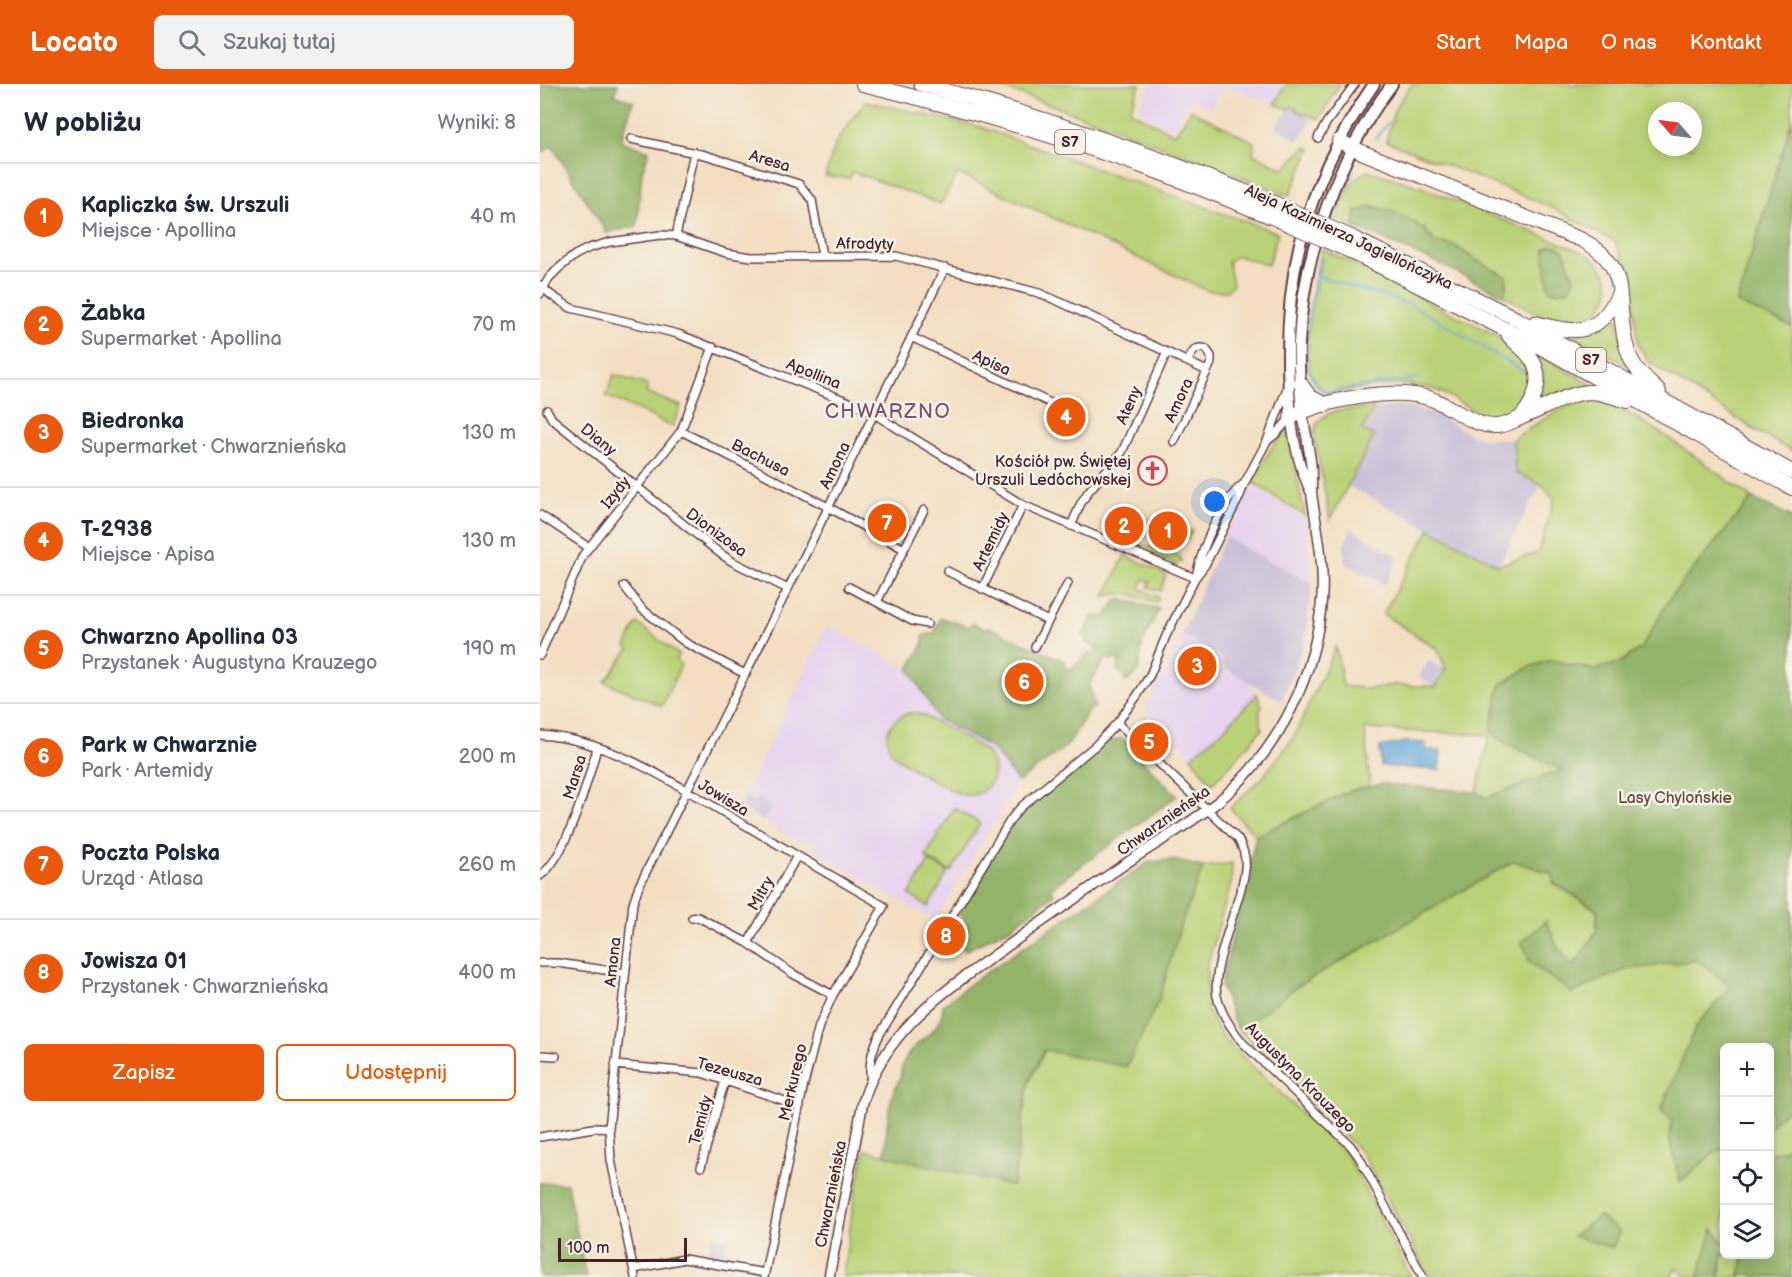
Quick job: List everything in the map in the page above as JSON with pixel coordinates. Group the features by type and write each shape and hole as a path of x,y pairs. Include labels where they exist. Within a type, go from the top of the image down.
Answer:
{"highway":[{"name":"Aleja Kazimierza Jagiellończyka","path":"863,84 956,108 1071,142 1274,210"},
{"name":"Aleja Kazimierza Jagiellończyka","path":"921,84 1117,142 1274,210 1511,316 1792,472"},
{"path":"1339,141 1593,246 1605,255 1613,267 1625,339 1631,360 1640,374 1671,404"},
{"name":"Aleja Kazimierza Jagiellończyka","path":"1349,244 1792,488"},
{"path":"1511,316 1560,330 1581,330 1591,326 1609,312 1619,293"},
{"path":"1497,324 1525,351 1536,367 1538,378 1534,399 1521,418"},
{"path":"1294,384 1326,405"},
{"path":"1297,414 1326,405 1380,394 1412,393 1436,400 1471,419 1492,425 1504,425 1567,398 1592,392 1650,408"}],"main road":[{"name":"Chwarznieńska","path":"1297,414 1288,321 1296,257 1314,197 1339,141 1374,84"},
{"name":"Chwarznieńska","path":"1294,384 1310,269 1329,203 1365,124 1392,84"}],"street":[{"path":"1318,138 1355,84"},
{"name":"Aresa","path":"631,139 694,152 794,182 803,188 812,200 822,256"},
{"path":"676,236 694,152"},
{"name":"Afrodyty","path":"541,289 559,268 575,255 589,248 610,242 660,235 676,236 716,251 739,256 896,256 1039,293 1206,370"},
{"name":"Amona","path":"635,1273 611,1160 609,1128 630,915 635,895 945,268"},
{"name":"Apollina","path":"541,289 571,308 678,334 874,413 1023,505 1195,578"},
{"name":"Apisa","path":"910,338 1063,409"},
{"name":"Izydy","path":"540,655 578,564 588,547 681,431 713,347"},
{"path":"1188,361 1195,349 1206,349 1211,357 1206,370"},
{"name":"Ateny","path":"1071,526 1088,492 1122,452 1167,352"},
{"name":"Amora","path":"1174,442 1206,370"},
{"name":"Chwarznieńska","path":"871,1082 869,1070 871,1055 883,1028 1011,819 1021,807 1096,745 1117,723 1150,675 1166,636 1195,578 1205,565 1245,482 1268,441 1280,402 1294,384"},
{"name":"Diany","path":"547,410 552,419 637,487"},
{"name":"Chwarznieńska","path":"1268,441 1297,414"},
{"name":"Chwarznieńska","path":"829,1277 861,1114 871,1082 884,1057 903,1031 939,995 1208,809 1240,781 1268,749 1293,704 1310,664 1318,625 1323,567 1320,535 1312,495 1301,472 1294,442 1297,414"},
{"name":"Bachusa","path":"681,431 904,549"},
{"name":"Dionizosa","path":"637,487 733,562 788,589"},
{"name":"Artemidy","path":"982,589 1023,505"},
{"path":"877,602 924,510"},
{"path":"540,515 588,547"},
{"name":"Artemidy","path":"947,571 1048,621"},
{"path":"1035,647 1068,583"},
{"path":"624,586 642,609 686,643 746,674"},
{"path":"849,587 912,621 927,624"},
{"name":"Augustyna Krauzego","path":"1117,723 1238,838 1246,860 1246,868 1216,981 1217,994 1225,1017 1245,1044 1350,1145 1359,1157 1423,1277"},
{"name":"Jowisza","path":"540,735 563,738 610,751 687,791 884,906"},
{"name":"Marsa","path":"540,876 552,865 572,825 597,748"},
{"name":"Mitry","path":"747,943 797,856"},
{"name":"Merkurego","path":"764,1275 819,1026 833,994 884,906"},
{"path":"692,918 698,917 747,943 793,974 833,994"},
{"path":"540,963 558,963 624,973"},
{"path":"540,1055 556,1056"},
{"name":"Tezeusza","path":"615,1065 702,1073 800,1106"},
{"name":"Temidy","path":"701,1167 725,1080"},
{"path":"540,1137 599,1127 609,1128"},
{"path":"635,1273 684,1259 764,1275"}],"shaded area":[{"path":"1152,84 1286,84 1275,104 1223,86 1210,109 1190,99 1173,130 1137,110"},
{"path":"1291,105 1312,120 1298,141 1276,127"},
{"path":"1398,406 1431,412 1470,434 1484,439 1513,439 1516,473 1541,484 1498,565 1349,486 1375,436 1364,430 1375,409"},
{"path":"1253,486 1305,519 1312,584 1225,537"},
{"path":"1351,529 1399,557 1385,585 1345,563 1344,546"},
{"path":"1225,537 1312,584 1306,638 1282,701 1222,666 1222,657 1189,638 1181,636"},
{"path":"827,626 909,669 939,720 992,748 1018,782 935,921 814,851 815,845 812,840 805,838 800,842 763,821 771,807 758,799 756,802 748,797 750,793 747,791 794,693 799,692 802,686 799,683"},
{"path":"1181,636 1189,638 1222,657 1222,666 1249,680 1257,694 1223,730 1191,757 1178,738 1151,718 1145,708"},
{"path":"1428,661 1446,669 1436,687 1419,677"},
{"path":"745,796 756,802 758,798 772,807 763,821 739,807"},
{"path":"712,1235 729,1238 725,1255 708,1252"}],"green space":[{"path":"540,84 618,84 614,95 633,101 621,141 649,151 642,172 637,226 605,233 552,146 540,154"},
{"path":"991,84 1140,84 1130,111 1175,134 1191,110 1254,142 1253,154 1284,169 1305,147 1311,149 1289,196 1104,124"},
{"path":"1286,84 1340,84 1319,119 1291,106 1289,109 1275,104"},
{"path":"1412,84 1792,84 1792,120 1737,302 1792,327 1792,451 1758,432 1649,362 1638,345 1630,274 1615,242 1549,206 1386,141 1395,108"},
{"path":"865,101 980,127 1278,233 1268,265 1237,256 1228,262 1233,284 1227,291 1208,291 958,173 941,204 853,172 850,178 825,176 836,142"},
{"path":"1792,120 1792,327 1737,303"},
{"path":"1370,171 1421,187 1583,252 1599,264 1607,276 1609,286 1603,304 1588,317 1578,321 1567,322 1551,319 1503,295 1507,287 1476,260 1455,246 1434,241 1424,228 1373,206 1356,212 1354,227 1337,219 1348,190 1363,174","holes":["1564,251 1568,263 1549,290 1548,279"]},
{"path":"1373,206 1408,218 1434,241 1455,246 1506,276 1507,287 1503,295 1440,264 1354,227 1356,212"},
{"path":"1551,245 1558,246 1564,251 1574,279 1573,285 1568,290 1559,292 1549,290 1545,248"},
{"path":"1322,249 1480,327 1512,346 1521,353 1531,369 1533,387 1525,402 1512,413 1498,417 1474,411 1444,393 1422,386 1382,385 1327,394 1311,375 1307,344 1310,310"},
{"path":"1616,310 1627,365 1574,336"},
{"path":"1537,354 1593,385 1571,389 1533,407 1543,381"},
{"path":"614,375 648,385 646,393 681,406 672,427 606,396"},
{"path":"1589,399 1628,413 1650,426 1752,498 1672,595 1642,647 1619,663 1594,670 1551,660 1500,686 1491,731 1498,739 1563,770 1486,798 1477,792 1489,735 1365,729 1370,786 1349,791 1256,836 1230,808 1263,777 1293,738 1336,647 1343,686 1367,689 1394,685 1436,687 1446,669 1437,649 1383,614 1430,529 1498,565 1538,553 1554,500 1541,484 1516,473 1513,439 1562,408"},
{"path":"1374,408 1362,430 1374,436 1330,520 1314,435 1316,426 1321,419 1336,411"},
{"path":"1287,429 1305,516 1252,482 1272,447"},
{"name":"Lasy Chylońskie","path":"1752,498 1792,517 1792,1106 1774,1122 1774,1043 1720,1043 1720,1150 1680,1182 1669,1137 1672,1121 1661,1110 1696,1026 1731,986 1697,960 1624,970 1572,993 1530,963 1522,942 1546,921 1558,948 1573,966 1597,931 1597,910 1553,882 1553,874 1514,861 1298,986 1239,1030 1235,1025 1221,985 1256,836 1350,791 1381,784 1477,792 1486,798 1562,770 1498,739 1491,730 1500,685 1529,667 1551,660 1594,670 1619,663 1642,647 1672,595"},
{"path":"1152,518 1188,532 1192,531 1184,541 1157,536 1148,529"},
{"path":"1125,540 1179,556 1182,561 1176,565 1126,544"},
{"path":"1125,555 1166,574 1161,591 1148,587 1150,582 1144,579 1139,588 1158,597 1158,601 1126,593 1105,596"},
{"path":"1121,599 1159,609 1144,640 1137,673 1125,682 1123,674 1117,670 1119,659 1110,660 1106,657 1089,685 1095,707 1088,711 1068,745 1018,782 992,748 939,720 909,669 923,645 923,636 934,633 941,618 969,627 973,623 983,629 988,627 1064,661 1066,668 1070,669 1086,655 1099,650 1086,643 1083,634 1093,616 1105,617 1116,601"},
{"path":"637,623 679,655 676,660 681,665 662,706 605,682 629,649 626,646"},
{"path":"1257,694 1262,706 1259,713 1262,729 1212,784 1191,757 1223,730"},
{"path":"913,713 923,715 988,754 993,762 994,771 986,788 974,795 960,794 914,769 892,753 887,740 890,727 900,717"},
{"path":"1121,738 1132,746 1135,753 1177,796 1051,888 1054,894 1013,926 965,951 959,940 967,926 959,913 1014,821 1028,806 1104,744"},
{"path":"954,808 980,823 951,872 925,857"},
{"path":"1172,860 1203,867 1182,921 1159,1000 1126,1067 1044,1050 1028,1085 1013,1186 884,1155 890,1103 903,1064 913,1049 938,1024 943,1005 971,983 1149,862"},
{"path":"929,861 948,872 928,907 909,895"},
{"path":"1514,861 1553,874 1553,883 1597,910 1597,931 1573,966 1558,948 1546,922 1572,993 1624,970 1697,960 1732,986 1696,1026 1669,1137 1680,1182 1720,1150 1720,1239 1713,1229 1698,1277 1688,1277 1675,1268 1672,1277 1430,1277 1362,1153 1239,1030 1298,986"},
{"path":"1232,863 1231,883 1207,966 1207,1011 1224,1039 1348,1157 1411,1277 843,1277 854,1199 865,1150 1013,1185 1028,1085 1045,1050 1182,921 1203,867"},
{"path":"1792,1106 1792,1151 1789,1148 1774,1153 1774,1122"},
{"path":"1790,1148 1792,1151 1792,1277 1754,1277 1751,1275 1740,1277 1742,1259 1774,1259 1774,1153"},
{"path":"540,1183 567,1184 586,1277 540,1277"},
{"path":"1599,1216 1620,1232 1612,1248 1573,1236"},
{"path":"1713,1228 1720,1238 1722,1259 1719,1277 1698,1277"},
{"path":"1722,1259 1742,1259 1740,1277 1719,1277"}],"water":[{"path":"1405,742 1426,743 1426,750 1441,751 1439,770 1381,766 1380,747"}],"waterway":[{"path":"1375,139 1388,123"},
{"path":"1333,219 1354,170"},
{"path":"1322,259 1307,331 1309,370 1316,384 1327,392 1420,378"},
{"path":"1317,276 1412,305 1525,372"}],"place":[{"name":"T-2938","path":"1066,417"},
{"name":"Kościół pw. Świętej Urszuli Ledóchowskej","path":"1152,470"},
{"name":"Poczta Polska","path":"887,523"},
{"name":"Żabka","path":"1124,526"},
{"name":"Kapliczka św. Urszuli","path":"1168,531"},
{"name":"Biedronka","path":"1197,666"},
{"name":"Park w Chwarznie","path":"1024,682"},
{"name":"Chwarzno Apollina 03","path":"1149,742"},
{"name":"Jowisza 01","path":"946,936"}],"district":[{"name":"CHWARZNO","path":"888,411"}]}
